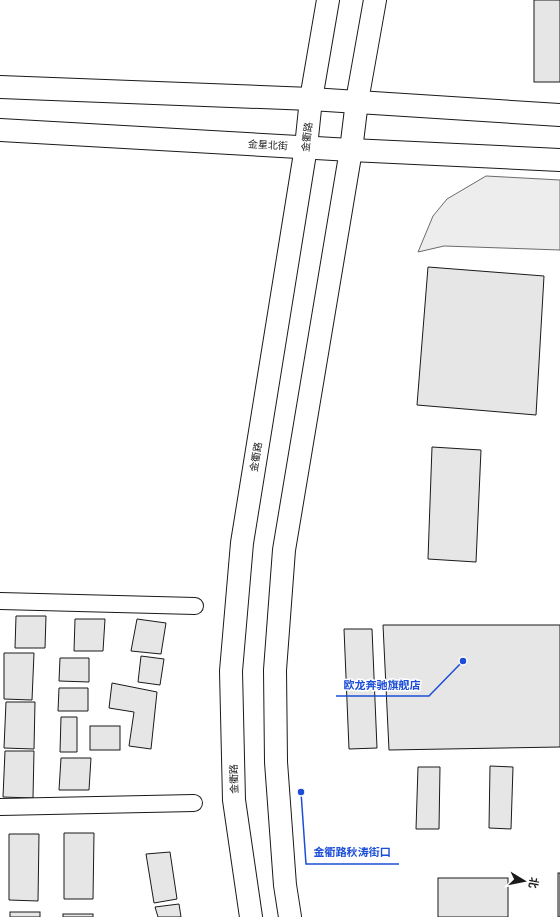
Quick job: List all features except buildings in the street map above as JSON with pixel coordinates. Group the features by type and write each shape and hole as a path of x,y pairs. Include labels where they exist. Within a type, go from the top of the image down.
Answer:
{"main road":[{"name":"金衢路","path":"251,917 234,800 231,671 242,543 306,147 311,98 328,0"},
{"path":"290,917 285,885 276,755 275,670 283,558 351,150 357,101 375,0"},
{"path":"0,86 311,98 560,115"},
{"name":"金星北街","path":"0,130 560,160"}],"street":[{"path":"0,601 195,606"},
{"path":"0,807 194,803"}],"shaded area":[{"path":"486,176 560,180 560,250 444,246 418,252 433,216 447,199"}],"place":[{"name":"欧龙奔驰旗舰店","path":"463,661"},
{"name":"金衢路秋涛街口","path":"301,792"}]}
